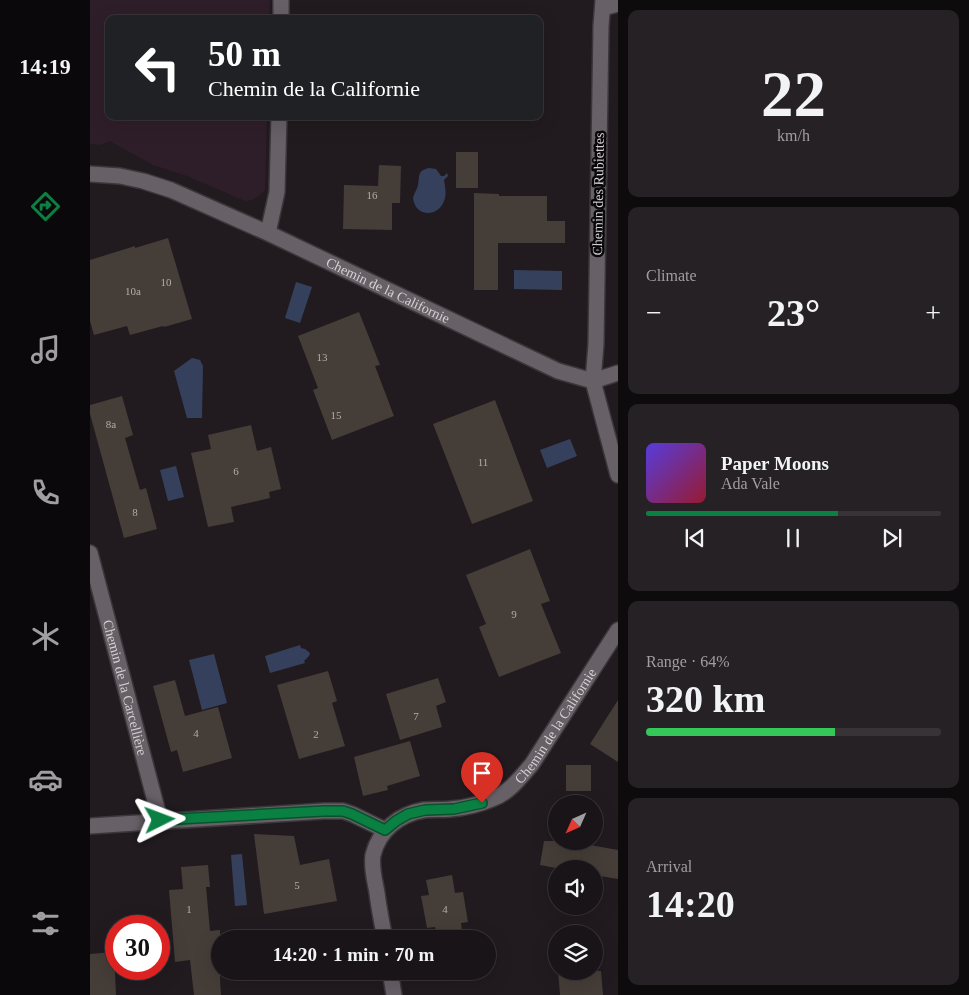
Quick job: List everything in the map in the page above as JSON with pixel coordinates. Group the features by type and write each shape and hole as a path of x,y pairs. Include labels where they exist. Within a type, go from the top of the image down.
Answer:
{"street":[{"path":"281,15 282,0"},
{"name":"Chemin des Rubiettes","path":"593,381 596,344 600,36 603,4 618,4"},
{"path":"268,233 277,192 279,120"},
{"name":"Chemin de la Californie","path":"90,174 120,176 143,181 180,194 268,233 558,372 593,381"},
{"path":"618,373 593,381 618,475"},
{"name":"Chemin de la Carcellière","path":"90,553 160,820"},
{"name":"Chemin de la Californie","path":"383,930 373,871 373,856 385,830 408,814 425,810 454,809 482,803 495,799 511,787 532,764 618,630"},
{"path":"90,826 160,820 343,811 356,815 385,830"},
{"path":"392,980 394,995"}],"shaded area":[{"path":"90,0 270,0 269,15 105,15 105,120 267,120 265,190 259,196 245,201 187,176 153,165 110,141 100,145 90,144"}],"water":[{"path":"429,168 436,169 441,176 447,173 448,176 444,180 446,190 444,201 441,207 432,213 422,212 418,209 413,198 418,187 420,174"},
{"path":"514,270 562,271 562,290 514,289"},
{"path":"296,282 312,287 300,323 285,318"},
{"path":"192,358 200,360 203,366 202,418 187,418 174,371"},
{"path":"570,439 577,456 547,468 540,450"},
{"path":"176,466 184,497 168,501 160,470"},
{"path":"300,645 301,648 310,653 304,661 305,663 270,673 265,656"},
{"path":"214,654 227,703 202,710 189,660"},
{"path":"242,854 247,905 235,906 231,855"}],"building":[{"path":"456,152 478,152 478,188 456,188"},
{"path":"379,165 401,166 400,203 392,203 392,230 343,229 344,185 378,186"},
{"path":"474,193 499,194 499,196 547,196 547,221 565,221 565,243 498,243 498,290 474,290"},
{"path":"168,238 192,319 130,335 127,326 94,335 90,321 90,260"},
{"path":"359,312 380,365 375,366 394,416 332,440 313,390 318,388 298,336"},
{"path":"122,396 133,435 125,438 140,490 146,488 157,529 124,538 90,414 90,405"},
{"path":"495,400 533,501 472,524 433,424"},
{"path":"251,425 257,451 271,447 281,489 269,492 270,498 231,507 234,522 208,527 191,453 211,449 208,435"},
{"path":"530,549 550,601 541,604 561,653 499,677 479,627 486,624 466,575"},
{"path":"328,671 337,701 332,703 345,746 299,759 277,685"},
{"path":"438,678 446,702 436,706 442,727 400,740 386,694"},
{"path":"175,680 185,716 218,707 232,758 183,772 177,750 171,752 153,686"},
{"path":"618,700 618,762 590,744"},
{"path":"410,741 420,776 387,786 388,790 363,796 354,757"},
{"path":"566,765 591,765 591,791 566,791"},
{"path":"254,834 294,836 300,865 329,859 337,901 264,914"},
{"path":"544,841 548,841 548,850 603,850 603,847 618,850 618,879 603,876 603,860 548,860 548,867 540,865"},
{"path":"208,865 210,887 206,887 211,931 211,980 220,980 221,995 194,995 190,960 175,962 169,890 183,889 181,867"},
{"path":"452,875 455,893 463,892 468,922 461,923 462,930 436,930 435,927 427,928 421,896 429,895 426,880"},
{"path":"105,953 105,980 115,980 116,995 90,995 90,954"},
{"path":"559,980 602,980 603,995 560,995"}],"route":[{"path":"160,820 343,811 356,815 385,830 408,814 425,810 454,809 482,803"}]}
